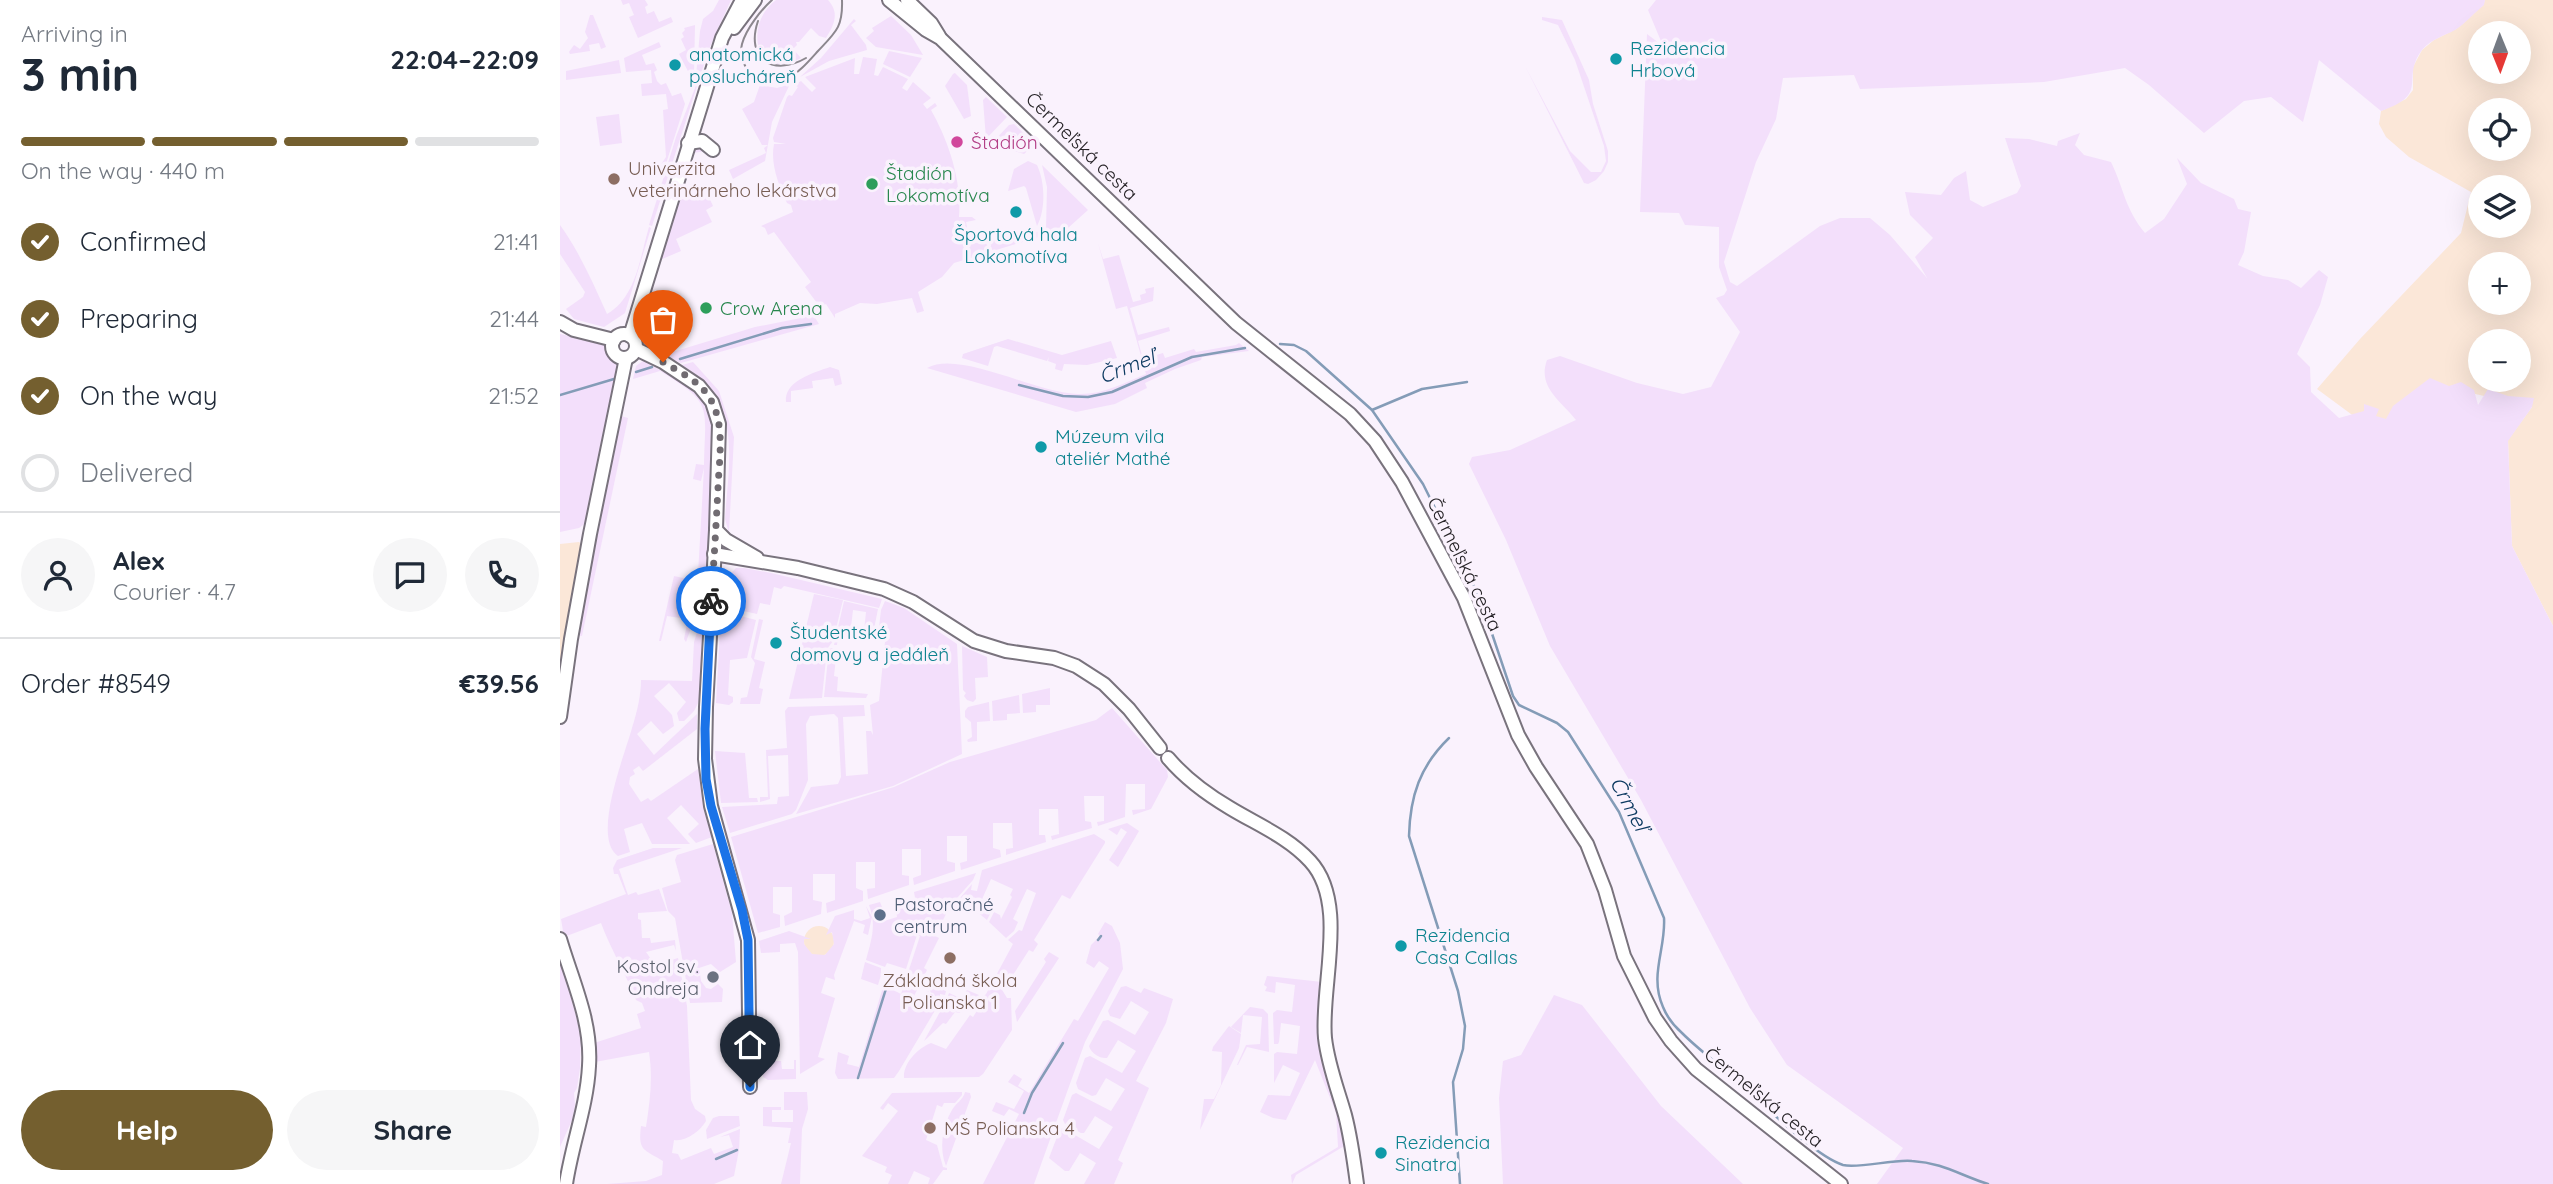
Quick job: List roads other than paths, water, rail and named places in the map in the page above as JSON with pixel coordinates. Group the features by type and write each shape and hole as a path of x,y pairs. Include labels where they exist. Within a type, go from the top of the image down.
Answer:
{"street":[{"path":"742,0 722,38 688,143 633,342 632,355 619,357 612,346 614,340 623,335 633,342 680,372 699,386 712,402 720,438 705,759 711,806 742,910 748,940 750,1087"},
{"path":"720,49 755,0"},
{"name":"Čermeľská cesta","path":"889,0 940,38 1236,323 1350,414 1375,441 1402,482 1464,598 1518,735 1536,767 1579,829 1590,851 1605,890 1623,956 1655,1018 1696,1069 1841,1184"},
{"name":"Čermeľská cesta","path":"907,0 931,23 940,38"},
{"path":"688,143 702,141 713,150"},
{"path":"560,322 574,330 614,340"},
{"path":"560,716 585,561 626,358"},
{"path":"716,530 736,546 761,560"},
{"path":"715,550 736,546"},
{"path":"715,550 884,589 914,602 974,641 1006,651 1054,658 1076,666 1104,684 1188,778 1229,808 1294,846 1311,862 1321,877 1327,894 1330,928 1325,1040 1349,1131 1357,1184"},
{"path":"712,586 726,566 746,559"},
{"path":"560,939 585,1018 589,1052 586,1093 566,1184"}],"waterway":[{"name":"Črmeľ","path":"680,359 782,328 811,324"},
{"name":"Črmeľ","path":"1280,344 1294,345 1306,351 1372,410 1423,484 1480,598 1513,696 1519,705 1557,723 1568,732 1619,812 1664,918 1658,973 1659,995 1674,1024 1694,1045 1787,1126 1831,1160 1849,1166 1923,1162 1988,1184"},
{"name":"Črmeľ","path":"1019,385 1063,396 1088,397 1112,392 1192,357 1245,348"},
{"name":"Črmeľ","path":"636,372 652,367"},
{"name":"Črmeľ","path":"560,395 614,379"},
{"path":"1372,410 1422,389 1467,382"},
{"path":"1449,738 1431,760 1419,782 1414,795 1409,836 1458,991 1465,1026 1463,1049 1453,1082 1460,1184"},
{"path":"1098,940 1101,936"},
{"path":"858,1078 890,976"},
{"path":"1024,1113 1032,1093 1063,1043"},
{"path":"716,1159 737,1150"}],"tram line":[{"path":"772,0 750,26 741,53 747,69 753,75 769,82 777,82 795,74 829,39 840,23 842,0"},
{"path":"758,21 755,45 765,61 783,66 806,58"}],"place":[{"name":"Rezidencia Hrbová","path":"1616,59"},
{"name":"anatomická poslucháreň","path":"675,65"},
{"name":"Štadión","path":"957,142"},
{"name":"Univerzita veterinárneho lekárstva","path":"614,179"},
{"name":"Štadión Lokomotíva","path":"872,184"},
{"name":"Športová hala Lokomotíva","path":"1016,212"},
{"name":"Crow Arena","path":"706,308"},
{"name":"Múzeum vila ateliér Mathé","path":"1041,447"},
{"name":"Študentské domovy a jedáleň","path":"776,643"},
{"name":"Pastoračné centrum","path":"880,915"},
{"name":"Rezidencia Casa Callas","path":"1401,946"},
{"name":"Základná škola Polianska 1","path":"950,958"},
{"name":"Kostol sv. Ondreja","path":"713,977"},
{"name":"MŠ Polianska 4","path":"930,1128"},
{"name":"Rezidencia Sinatra","path":"1381,1153"}]}
